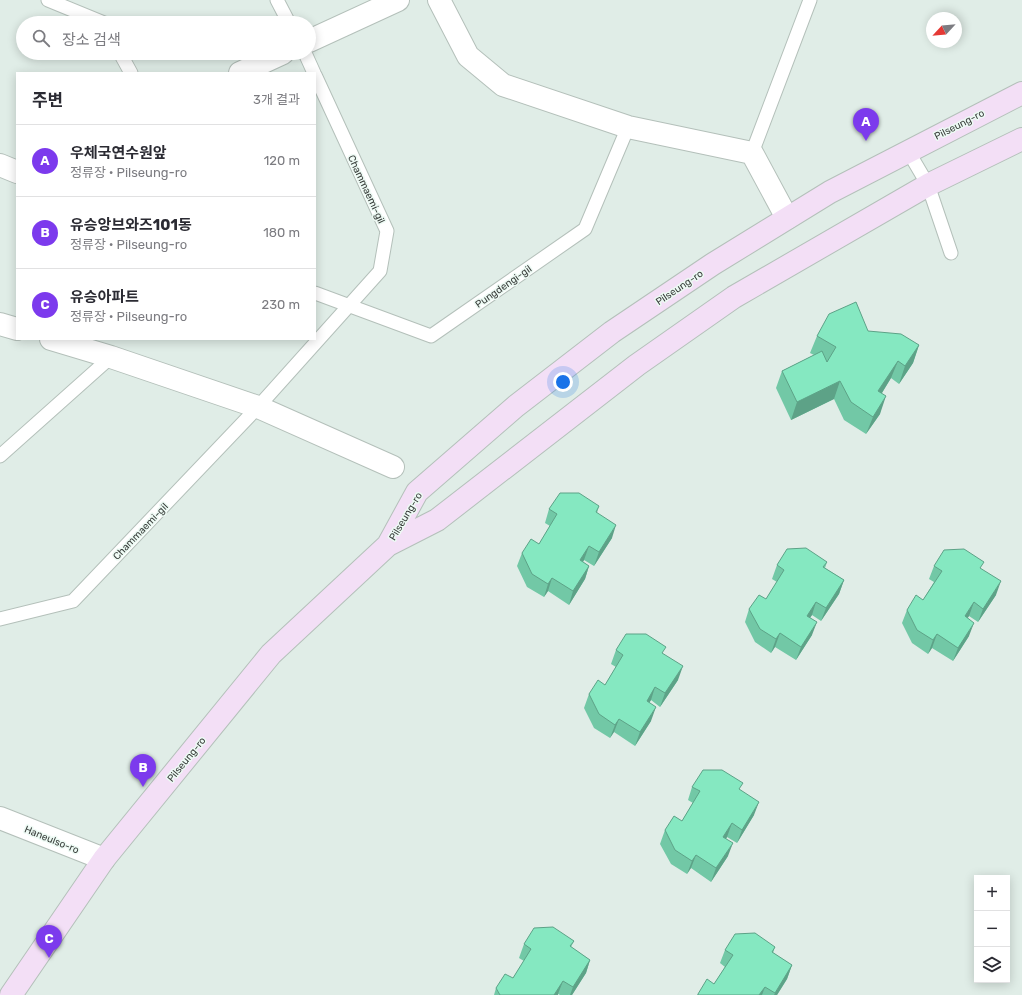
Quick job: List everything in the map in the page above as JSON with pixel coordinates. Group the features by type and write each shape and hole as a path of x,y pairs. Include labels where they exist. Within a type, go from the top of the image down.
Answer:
{"street":[{"path":"316,38 398,0"},
{"path":"439,0 468,56 503,85 628,127 752,153 787,218"},
{"path":"242,72 267,60"},
{"name":"Pilseung-ro","path":"388,545 417,492 516,406 612,332 713,264 830,192 1022,93"},
{"name":"Pilseung-ro","path":"11,995 104,859 271,654 388,545 437,520 637,365 734,297 928,185 1022,139"},
{"path":"0,165 16,172"},
{"path":"0,324 16,329"},
{"path":"54,340 111,357 258,407 393,467"},
{"name":"Haneulso-ro","path":"0,818 104,859"}],"lane":[{"path":"48,0 87,16"},
{"path":"277,0 286,16"},
{"path":"752,153 810,0"},
{"path":"124,60 130,72"},
{"name":"Chammaemi-gil","path":"308,60 314,72"},
{"name":"Chammaemi-gil","path":"0,619 73,601 258,407 380,271 387,231 316,76"},
{"name":"Pungdengi-gil","path":"316,293 431,336 585,229 628,127"},
{"path":"908,151 928,185 951,253"},
{"path":"0,456 111,357"}],"building":[{"path":"856,302 868,331 901,334 919,345 905,366 898,361 878,391 886,396 873,417 851,402 840,381 797,402 782,371 822,351 827,362 836,347 817,336 829,314"},
{"path":"560,493 579,493 599,506 596,512 616,525 599,552 589,546 580,560 589,566 573,591 552,578 548,584 532,574 522,553 531,539 539,544 557,514 549,509"},
{"path":"806,548 827,562 823,567 844,580 826,608 816,602 807,616 817,622 801,647 780,633 776,639 760,629 749,609 759,595 766,599 784,570 777,565 787,549"},
{"path":"964,549 984,562 980,568 1001,581 983,609 974,602 965,616 974,623 958,648 937,634 933,640 917,630 907,610 916,595 923,600 942,571 934,566 944,550"},
{"path":"626,634 646,634 666,647 662,653 683,666 665,693 655,687 647,701 656,707 640,732 619,719 615,725 599,714 589,694 598,680 605,685 623,655 616,650"},
{"path":"703,770 722,770 743,783 739,789 759,802 742,830 732,823 723,837 733,843 716,868 696,855 692,861 675,850 665,830 674,816 682,821 700,791 692,787"},
{"path":"553,927 574,941 570,946 590,960 573,987 563,981 554,995 500,995 496,988 505,974 513,978 531,949 524,944 534,928"},
{"path":"755,933 775,947 772,952 792,965 775,993 765,987 759,995 698,995 707,979 714,984 733,955 725,950 735,934"}],"place":[{"name":"우체국연수원앞","path":"866,141"},
{"name":"유승앙브와즈101동","path":"143,787"},
{"name":"유승아파트","path":"49,958"}]}
